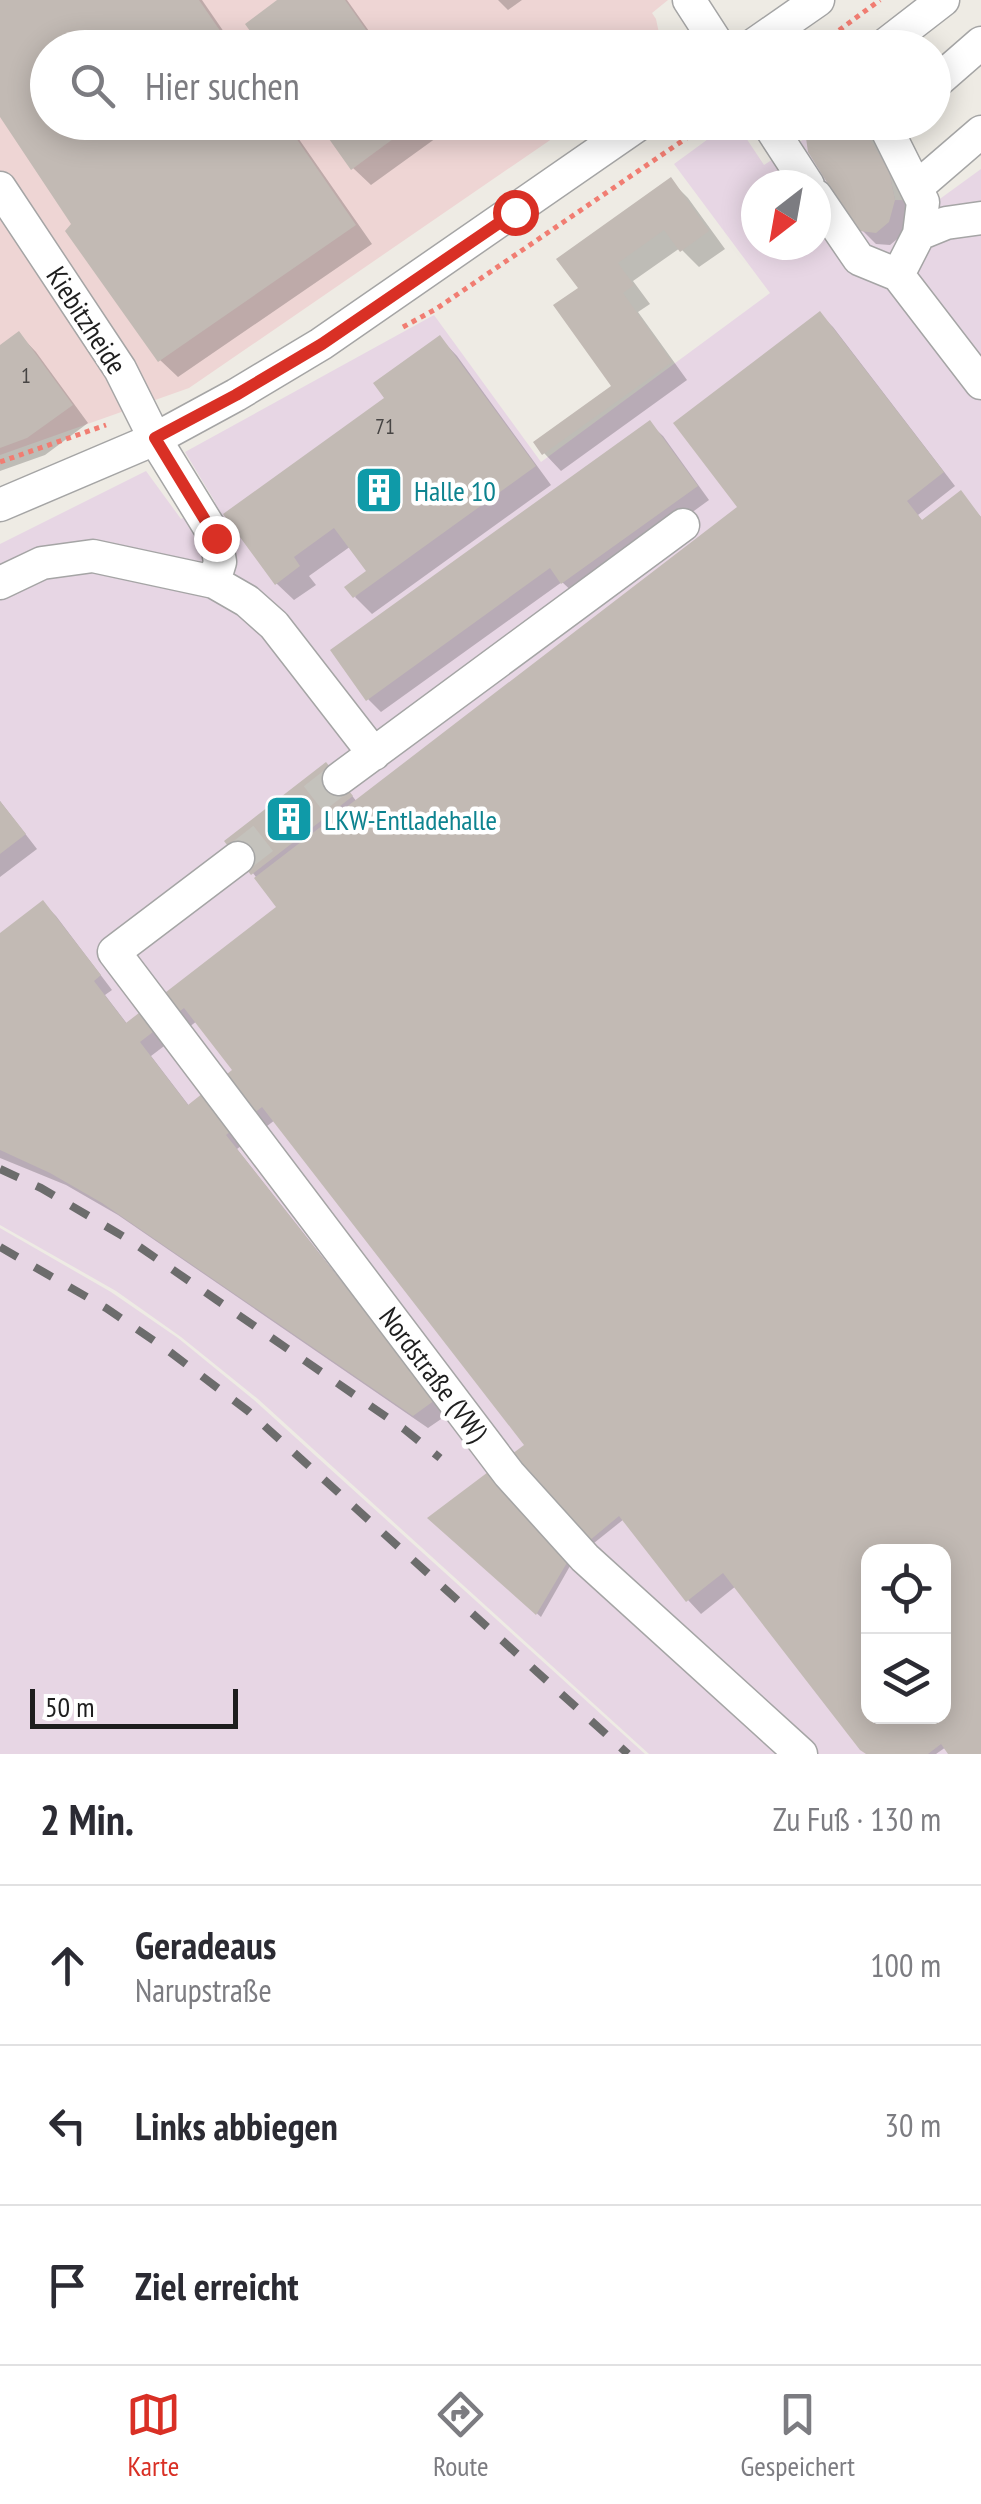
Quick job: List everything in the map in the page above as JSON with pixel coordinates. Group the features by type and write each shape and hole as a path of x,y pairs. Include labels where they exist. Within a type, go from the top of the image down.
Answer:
{"street":[{"path":"689,0 708,30"},
{"path":"775,30 818,0"},
{"path":"904,30 943,0"},
{"path":"951,69 981,43"},
{"path":"898,275 919,208 981,132"},
{"path":"0,505 156,439 236,395 322,344 616,140"},
{"path":"778,140 798,170"},
{"path":"891,140 919,208 946,224 981,218"},
{"name":"Kiebitzheide","path":"0,188 120,368 156,439 216,538 220,562 214,582"},
{"path":"831,218 859,259 898,275 981,383"},
{"path":"339,779 684,525"},
{"path":"0,583 42,563 93,556 214,582 247,601 274,625 374,754"},
{"name":"Nordstraße (VW)","path":"238,858 114,952 509,1474 586,1558 801,1754"}],"path":[{"path":"839,30 880,0"},
{"path":"0,462 105,425 156,439"}],"shaded area":[{"path":"0,0 668,0 652,13 658,30 30,30 30,140 550,140 189,388 0,455"},
{"path":"707,140 747,140 764,165 803,140 870,140 889,171 895,200 937,201 981,169 981,1754 649,1754 258,1399 116,1291 0,1225 0,544 146,471 181,519 215,502 185,452 434,315 541,462 770,293 745,260 831,260 831,170 741,170 741,254 674,164"},
{"path":"0,1228 111,1292 178,1338 254,1400 645,1754 0,1754"}],"building":[{"path":"0,0 199,0 220,30 30,30 30,140 297,140 356,225 158,362 65,231 71,224 0,117"},
{"path":"277,0 345,0 366,30 249,30 245,24"},
{"path":"330,140 392,140 351,170"},
{"path":"806,140 870,140 889,171 895,200 889,222 876,233 860,231 831,189 831,170 819,170 808,152"},
{"path":"671,177 709,231 680,252 664,230 618,263 634,285 623,293 672,362 542,455 533,442 611,386 553,305 578,288 556,259"},
{"path":"820,311 944,472 907,501 922,520 961,490 981,517 981,1754 948,1754 941,1744 928,1754 866,1754 723,1573 686,1602 619,1516 571,1556 536,1615 427,1518 524,1445 262,1107 226,1135 435,1400 413,1416 102,1203 0,1150 0,933 43,900 101,975 94,981 126,1023 276,907 254,878 737,507 673,423","holes":["184,1008 232,1070 188,1105 140,1042"]},
{"path":"19,331 73,405 27,438 0,448 0,345"},
{"name":"Halle 10","path":"440,335 536,466 353,598 344,587 366,571 334,528 294,557 300,566 275,585 223,514 384,398 373,383"},
{"path":"650,420 698,486 561,584 550,568 366,701 330,650"},
{"name":"LKW-Entladehalle","path":"326,762 353,796 251,875 224,841"},
{"path":"0,801 26,834 0,854"}],"tunnel":[{"path":"238,858 339,779"}],"railway":[{"path":"0,1169 41,1188 131,1241 404,1429 440,1458"},
{"path":"0,1247 106,1308 248,1411 628,1754"}],"place":[{"name":"Halle 10","path":"379,490"},
{"name":"LKW-Entladehalle","path":"289,819"}],"route":[{"path":"216,538 155,438 322,344 515,212"}]}
